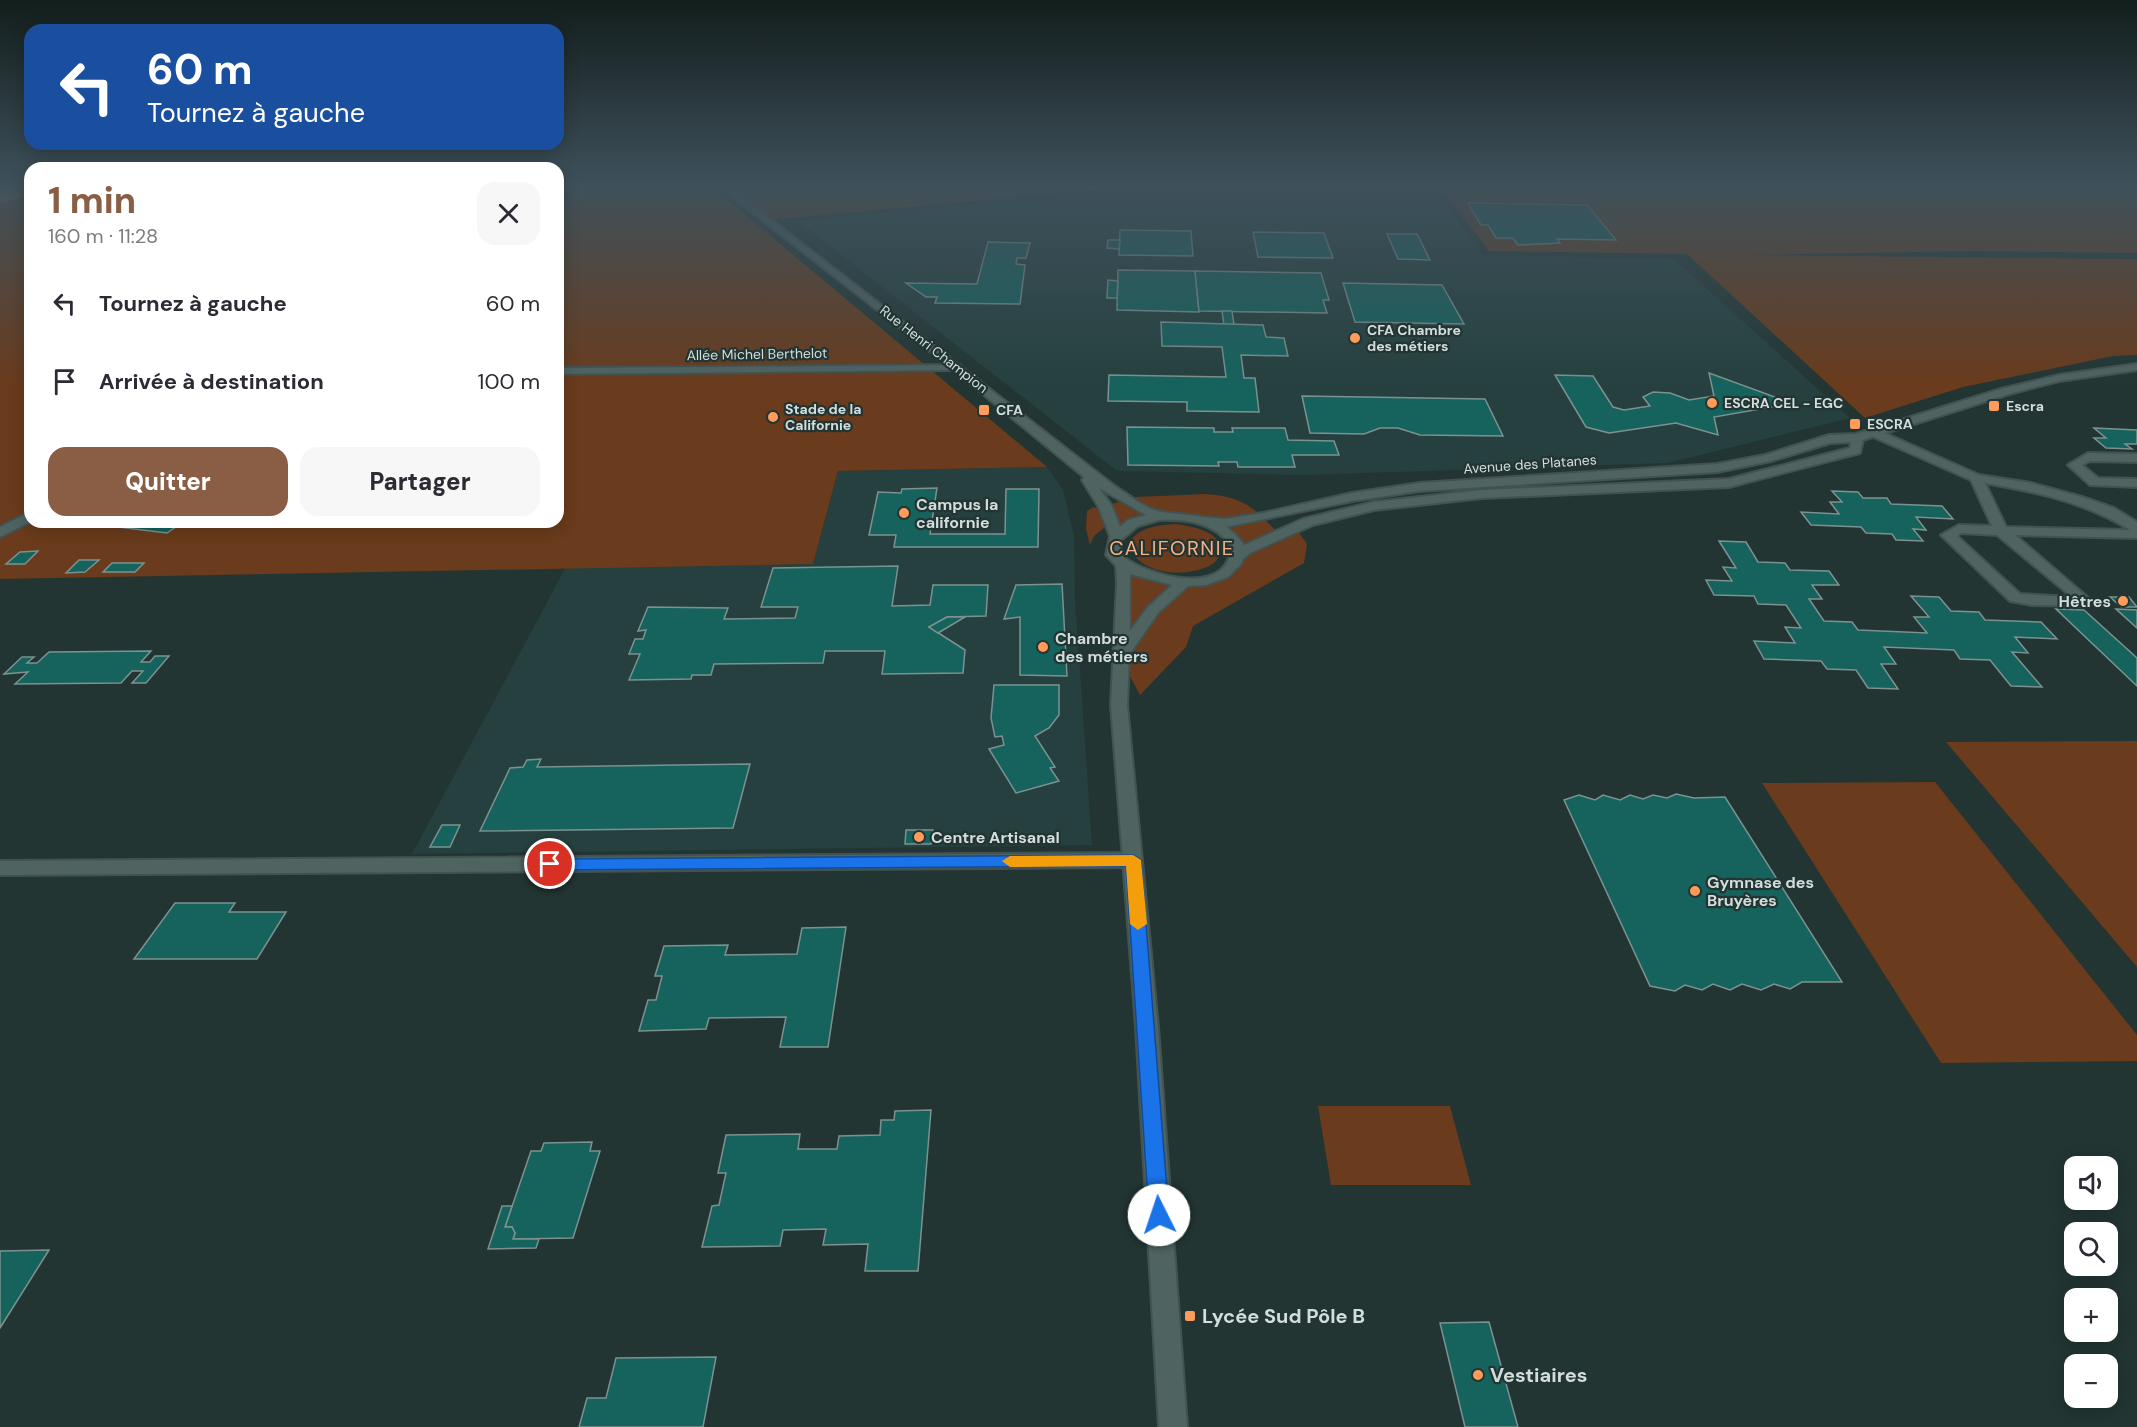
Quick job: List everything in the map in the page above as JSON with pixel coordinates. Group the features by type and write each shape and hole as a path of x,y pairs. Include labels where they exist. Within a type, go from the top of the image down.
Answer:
{"street":[{"name":"Rue Henri Champion","path":"810,254 956,367 1083,472 1123,501 1158,516"},
{"name":"Allée Michel Berthelot","path":"564,371 956,367"},
{"name":"Avenue des Platanes","path":"1205,521 1225,523 1263,518 1352,497 1420,487 1717,468 1767,458 1829,439 1857,438 2059,378 2137,367"},
{"path":"1874,432 1976,478 2031,487 2077,500 2109,511 2137,528 2134,535 2001,531 1959,529 1948,535 2015,598 2032,601 2086,602 2001,531 1976,478"},
{"name":"Avenue des Platanes","path":"1238,556 1245,550 1308,522 1374,506 1482,494 1729,483 1856,450 1857,438"},
{"path":"2137,459 2088,457 2074,465 2095,482 2137,483"},
{"name":"Rue Henri Champion","path":"1083,472 1105,506 1116,535 1112,549 1123,566"},
{"path":"2077,500 2095,482"},
{"path":"1116,535 1133,523 1158,516 1183,516 1205,521 1231,536 1238,546 1238,556 1231,566 1221,573 1183,583 1148,578 1123,566 1125,605 1120,658 1119,705 1133,860 1173,1427"},
{"path":"0,519 24,518"},
{"path":"0,533 24,520"},
{"path":"1120,658 1153,610 1183,583"},
{"path":"6,870 1133,860"}],"shaded area":[{"name":"Stade de la Californie","path":"0,254 24,254 24,528 564,528 564,254 792,254 1047,467 838,471 813,564 0,579"},
{"name":"CFA Chambre des métiers","path":"840,254 1482,254 1674,259 1850,418 1668,463 1301,475 1117,471"},
{"path":"1660,254 1825,254 1746,255 2137,259 2137,355 2113,356 1963,387 1865,418 1687,254"},
{"path":"1047,467 1063,490 1074,536 1075,599 1092,845 412,854 566,567 813,564 838,471"},
{"path":"1219,495 1247,505 1279,534 1295,527 1307,544 1304,563 1193,626 1186,647 1140,695 1120,658 1123,566 1160,581 1213,577 1238,556 1225,530 1174,516 1122,530 1111,522 1094,536 1090,545 1086,529 1087,511 1094,507 1107,513 1105,506 1136,497"},
{"path":"1176,524 1206,532 1218,540 1220,554 1212,565 1182,573 1162,571 1145,565 1134,556 1131,545 1135,536 1150,528"},
{"path":"2137,741 2137,967 1946,742"},
{"path":"1935,782 2137,1035 2137,1061 1941,1063 1762,783"},
{"path":"1318,1106 1450,1106 1471,1185 1331,1185"}],"building":[{"path":"985,254 1027,254 1026,258 1017,258 1016,264 1025,265 1020,304 935,303 937,297 926,297 906,283 977,284"},
{"path":"1193,254 1193,256 1119,255"},
{"path":"1257,254 1331,254 1333,258 1258,257"},
{"path":"1396,254 1427,254 1430,260 1398,259"},
{"path":"1118,270 1195,271 1199,312 1117,310"},
{"path":"1195,271 1321,273 1329,300 1323,300 1327,313 1199,311"},
{"path":"1108,280 1118,281 1117,298 1107,298"},
{"path":"1343,283 1442,285 1464,324 1355,322"},
{"path":"1222,311 1232,311 1234,325 1224,325"},
{"path":"1161,322 1263,325 1266,337 1284,338 1288,356 1241,355 1244,378 1255,378 1259,412 1187,411 1187,402 1108,401 1109,375 1226,377 1222,347 1162,346"},
{"name":"ESCRA CEL - EGC","path":"1709,373 1775,397 1778,406 1714,417 1718,435 1676,423 1609,433 1586,427 1555,375 1593,376 1613,407 1624,410 1650,406 1643,397 1653,392 1670,393 1689,400 1714,396"},
{"path":"1302,396 1485,399 1503,436 1420,435 1398,428 1380,428 1364,434 1310,433"},
{"path":"1127,427 1214,428 1214,432 1233,432 1232,428 1285,428 1288,440 1334,441 1339,455 1292,455 1295,467 1238,467 1237,462 1218,462 1219,466 1128,465"},
{"path":"2094,428 2137,430 2137,444 2125,444 2132,449 2106,448 2094,438 2106,438"},
{"name":"Campus la californie","path":"937,488 930,534 1005,534 1006,489 1039,489 1038,547 894,547 896,535 869,535 878,492 901,493 902,489"},
{"path":"1832,491 1858,492 1863,498 1887,498 1891,504 1942,506 1953,519 1916,517 1926,530 1913,529 1923,541 1896,540 1892,534 1866,533 1861,527 1811,525 1801,512 1839,514 1830,502 1842,502"},
{"path":"126,528 174,528 167,533"},
{"path":"1719,541 1746,542 1758,562 1785,563 1790,570 1829,571 1839,585 1812,585 1822,599 1809,599 1824,621 1852,622 1858,630 1927,633 1914,617 1929,617 1911,596 1939,597 1951,611 1979,612 1985,620 2041,622 2057,639 2015,637 2028,653 2012,652 2042,687 2011,686 1990,660 1960,659 1954,650 1884,647 1896,664 1881,664 1898,689 1868,688 1856,670 1827,669 1821,661 1764,659 1754,641 1795,643 1785,627 1801,628 1786,605 1758,604 1754,596 1714,595 1706,580 1732,581 1723,567 1736,568"},
{"path":"38,551 25,564 6,564 20,552"},
{"path":"79,560 99,560 85,572 66,573"},
{"path":"112,563 144,563 135,572 103,572"},
{"path":"898,566 892,606 930,605 933,585 988,585 986,616 947,617 929,627 965,650 963,673 882,674 885,651 825,651 823,663 714,664 711,675 692,675 691,679 629,680 640,654 629,654 635,639 643,639 646,630 638,631 648,607 728,608 724,619 795,618 798,607 761,607 773,568"},
{"name":"Chambre des métiers","path":"1062,584 1067,676 1020,675 1020,617 1004,619 1016,585"},
{"name":"Hêtres","path":"2110,597 2129,597 2137,607 2121,607"},
{"path":"2056,609 2084,610 2137,658 2137,686"},
{"path":"2116,609 2137,610 2137,628"},
{"path":"947,617 965,617 938,633 929,627"},
{"path":"151,651 141,662 150,662 155,656 169,656 146,683 132,683 143,671 132,671 121,683 15,684 28,672 4,674 22,657 34,657 27,663 37,663 49,652"},
{"path":"994,685 1059,685 1059,715 1049,728 1035,736 1055,767 1050,768 1059,781 1016,793 989,749 1004,745 1002,736 995,737 991,718"},
{"path":"541,759 537,767 750,764 733,828 480,831 510,768 523,767 527,760"},
{"name":"Gymnase des Bruyères","path":"1676,794 1694,798 1725,797 1842,982 1802,982 1790,989 1774,984 1761,990 1742,984 1730,990 1713,984 1702,990 1685,985 1675,991 1650,986 1564,800 1579,795 1595,800 1603,795 1620,800 1630,795 1643,799 1653,795 1667,798"},
{"path":"442,825 460,825 450,847 430,847"},
{"name":"Centre Artisanal","path":"906,830 933,830 931,844 905,844"},
{"path":"175,903 235,903 229,912 286,912 257,959 134,959"},
{"path":"846,927 828,1047 780,1047 786,1017 709,1018 706,1029 639,1031 648,1000 656,1000 662,976 655,976 664,946 728,945 725,955 797,954 802,928"},
{"path":"931,1110 918,1271 865,1271 868,1244 823,1245 826,1229 783,1230 780,1246 702,1247 712,1206 719,1205 726,1173 718,1173 726,1135 800,1134 798,1149 837,1149 839,1136 880,1135 881,1120 894,1120 895,1111"},
{"path":"592,1142 590,1151 600,1151 573,1238 513,1239 515,1233 512,1227 505,1227 531,1151 541,1151 544,1143"},
{"path":"502,1206 512,1206 505,1227 512,1227 515,1233 513,1239 539,1239 536,1248 488,1249"},
{"path":"49,1250 0,1328 0,1251"},
{"name":"Vestiaires","path":"1489,1322 1518,1427 1465,1427 1440,1323"},
{"path":"716,1357 703,1427 579,1427 587,1398 606,1398 616,1358"}],"slow traffic":[{"path":"1010,861 1133,860 1138,924"}],"place":[{"name":"CFA Chambre des métiers","path":"1355,338"},
{"name":"ESCRA CEL - EGC","path":"1712,403"},
{"name":"Escra","path":"1994,406"},
{"name":"CFA","path":"984,410"},
{"name":"Stade de la Californie","path":"773,417"},
{"name":"ESCRA","path":"1855,424"},
{"name":"Campus la californie","path":"904,513"},
{"name":"Hêtres","path":"2123,601"},
{"name":"Chambre des métiers","path":"1043,647"},
{"name":"Centre Artisanal","path":"919,837"},
{"name":"Gymnase des Bruyères","path":"1695,891"},
{"name":"Lycée Sud Pôle B","path":"1190,1316"},
{"name":"Vestiaires","path":"1478,1375"}],"district":[{"name":"CALIFORNIE","path":"1172,548"}],"route":[{"path":"550,864 1133,860 1159,1215"}]}
